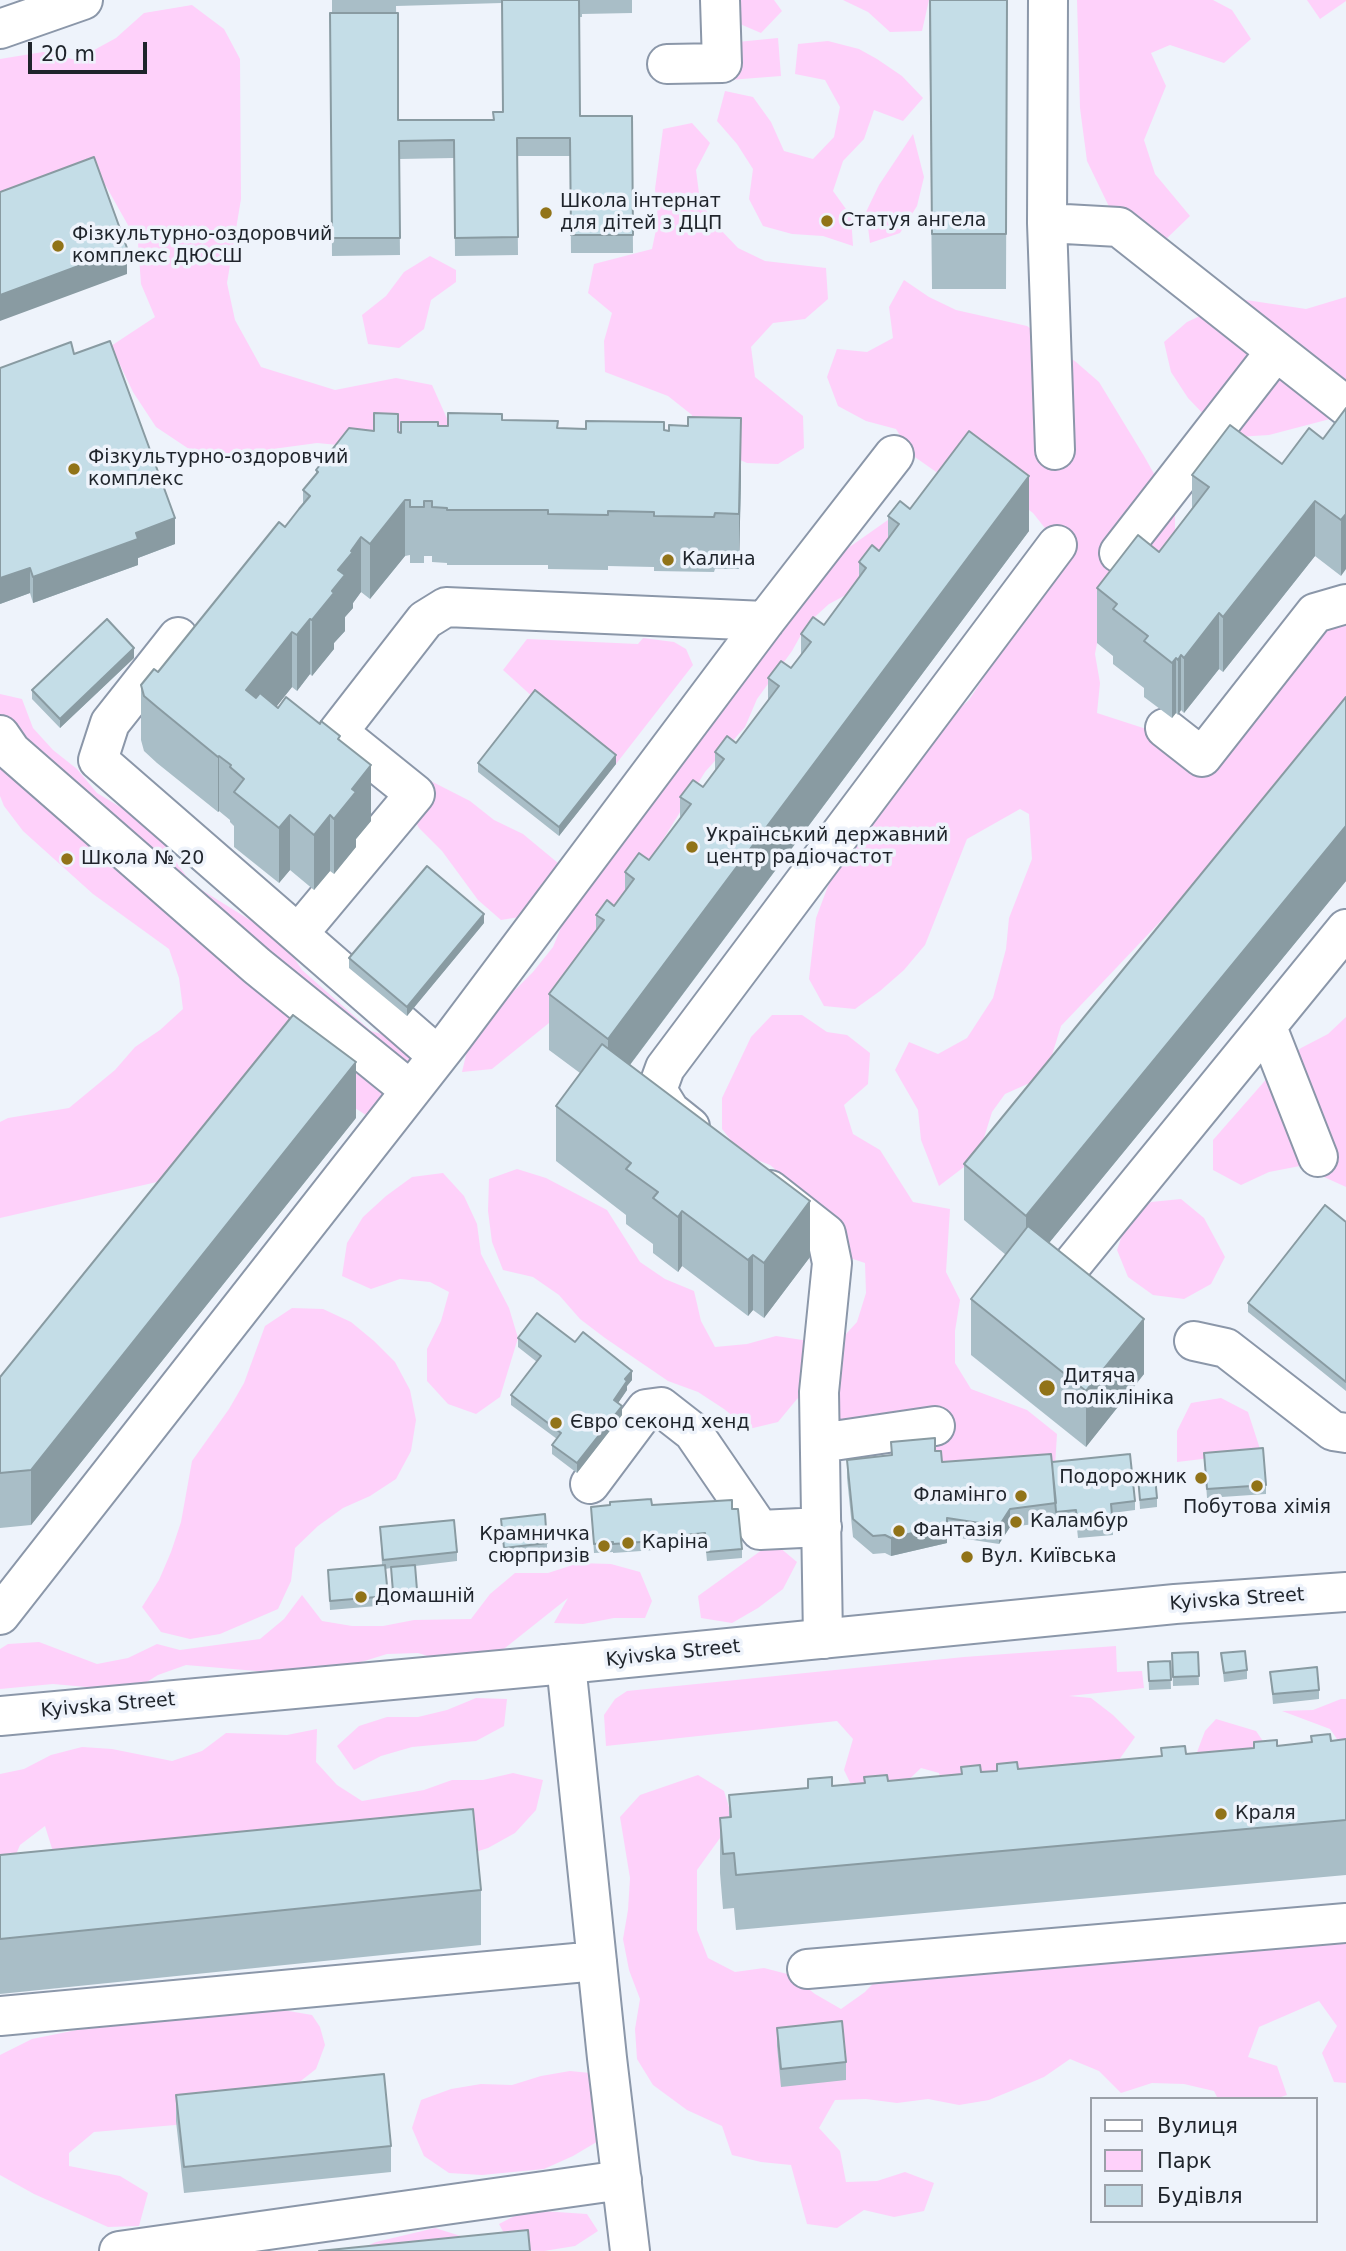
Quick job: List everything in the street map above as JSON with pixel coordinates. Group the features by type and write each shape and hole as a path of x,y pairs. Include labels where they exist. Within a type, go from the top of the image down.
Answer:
{"main road":[{"path":"0,29 83,0"},
{"path":"667,64 722,63 720,0"},
{"path":"1048,0 1047,223 1055,450"},
{"path":"1047,223 1119,227 1346,406"},
{"path":"1119,553 1276,351"},
{"path":"0,1615 438,1056 765,621 894,455"},
{"path":"823,1639 819,1392 832,1263 827,1234 670,1111 657,1090 665,1068 1058,545"},
{"path":"1165,728 1202,757 1315,613 1346,604"},
{"path":"298,934 415,794 338,732 425,620 446,607 765,621"},
{"path":"178,637 110,723 98,760 438,1056"},
{"path":"0,735 10,751 292,996 410,1090"},
{"path":"1062,1277 1346,929"},
{"path":"1266,1027 1318,1157"},
{"path":"1194,1341 1226,1348 1312,1412 1333,1431 1346,1433"},
{"path":"590,1483 646,1409 661,1407 693,1432 760,1530 822,1527"},
{"path":"820,1443 935,1426"},
{"name":"Kyivska Street","path":"0,1716 1175,1604 1346,1592"},
{"path":"566,1664 630,2251"},
{"path":"807,1969 1346,1923"},
{"path":"0,2016 597,1961"},
{"path":"119,2251 621,2180"}],"green space":[{"path":"715,0 774,0 782,11 761,33 733,21"},
{"path":"843,0 929,0 922,31 890,32 868,12"},
{"path":"1077,0 1213,0 1232,10 1251,39 1224,63 1170,45 1151,53 1166,86 1144,140 1155,174 1190,216 1164,241 1115,219 1087,161 1080,108"},
{"path":"1307,0 1346,0 1346,1 1320,19"},
{"path":"192,5 224,29 240,59 241,199 227,283 235,320 261,367 335,390 396,378 432,385 449,423 439,445 402,451 317,443 207,461 156,427 133,392 111,346 155,317 141,284 138,243 106,186 81,180 0,209 0,59 43,52 76,60 116,38 144,13"},
{"path":"778,38 781,76 729,80 727,43"},
{"path":"828,41 859,49 877,59 902,76 923,98 903,121 874,110 864,139 843,161 833,191 851,216 853,246 823,236 792,234 763,226 749,199 753,169 737,144 717,121 725,91 753,97 771,122 784,151 813,159 834,137 840,107 825,80 795,74 798,44"},
{"path":"692,123 710,143 696,170 700,201 717,226 738,248 765,261 826,268 828,299 805,319 773,323 751,347 755,377 803,416 804,448 778,464 747,463 718,450 689,445 692,415 668,396 605,372 604,341 612,313 588,293 594,264 652,249 658,220 655,189 663,129"},
{"path":"913,134 924,177 917,206 900,233 870,243 866,212 879,185"},
{"path":"430,256 456,270 456,282 431,300 424,329 399,348 368,344 362,315 386,296 404,272"},
{"path":"904,280 929,297 956,310 1027,326 1076,362 1099,382 1175,511 1175,544 1097,643 1095,654 1100,683 1097,713 1171,737 1202,738 1346,596 1346,712 1194,886 1061,1026 1052,1055 1034,1081 1005,1094 992,1112 983,1141 964,1167 939,1186 921,1140 918,1110 895,1070 909,1042 938,1054 967,1038 993,998 1006,949 1009,918 1032,859 1029,814 1020,809 967,839 925,945 904,970 855,1009 824,1006 809,979 816,918 843,846 941,725 969,700 986,674 982,673 1052,537 1033,513 1008,494 939,474 912,455 896,429 866,421 838,406 827,377 837,349 867,352 893,338 889,307"},
{"path":"1346,297 1346,418 1330,419 1269,435 1237,437 1211,422 1188,398 1171,372 1164,342 1187,322 1215,309 1246,300 1306,309"},
{"path":"902,510 891,538 857,589 829,604 807,624 792,651 757,699 745,727 705,772 549,1023 492,1069 462,1072 469,1042 489,1016 533,972 553,947 623,778 654,776 823,560 851,546"},
{"path":"643,638 674,642 686,649 693,665 616,764 503,670 527,639 638,644"},
{"path":"0,694 22,699 33,728 53,750 77,769 97,793 160,831 174,859 192,884 285,944 302,970 371,1031 402,1040 425,1060 369,1117 344,1101 183,1176 0,1218 0,1122 8,1118 69,1108 115,1070 135,1047 160,1030 183,1009 179,978 169,949 93,894 23,831 4,806 0,796"},
{"path":"417,774 470,801 494,820 523,834 558,863 557,893 532,915 501,920 478,900 442,851 419,828 404,801"},
{"path":"772,1015 802,1015 827,1032 847,1035 870,1053 868,1084 844,1105 853,1134 880,1150 913,1202 950,1209 946,1272 960,1300 955,1331 955,1363 971,1389 1027,1410 1057,1434 1055,1466 989,1476 834,1434 821,1378 797,1399 778,1422 749,1429 698,1392 668,1381 605,1338 580,1319 559,1295 533,1277 503,1270 492,1242 488,1211 489,1179 517,1169 546,1178 607,1210 640,1262 665,1279 694,1291 701,1321 715,1347 747,1344 776,1336 836,1345 857,1322 866,1293 865,1263 835,1253 794,1185 770,1165 742,1154 722,1129 722,1098 751,1037"},
{"path":"1346,1017 1346,1187 1300,1166 1269,1172 1241,1185 1213,1170 1213,1140 1277,1067 1301,1048 1328,1034"},
{"path":"443,1173 464,1196 477,1224 481,1254 509,1308 518,1338 500,1397 476,1414 448,1404 427,1381 427,1349 441,1321 449,1292 430,1282 400,1279 371,1289 342,1276 347,1243 363,1217 412,1177"},
{"path":"1181,1199 1204,1218 1225,1257 1211,1284 1184,1299 1153,1295 1128,1277 1117,1250 1127,1221 1151,1202"},
{"path":"292,1308 323,1309 351,1322 395,1362 410,1390 416,1420 411,1451 396,1479 370,1496 343,1508 318,1526 295,1548 291,1581 278,1609 220,1634 190,1639 161,1632 142,1607 159,1580 171,1552 181,1522 192,1461 244,1383 265,1326"},
{"path":"1221,1398 1248,1412 1261,1452 1177,1462 1177,1431 1191,1403"},
{"path":"773,1542 797,1562 783,1589 732,1623 701,1618 698,1596"},
{"path":"579,1563 611,1564 640,1572 652,1601 645,1618 614,1618 583,1624 554,1623 568,1598 505,1648 478,1663 447,1662 418,1653 387,1654 329,1672 280,1673 186,1665 158,1675 132,1691 53,1684 0,1689 0,1649 8,1644 39,1642 97,1664 128,1658 157,1644 180,1650 260,1639 284,1619 302,1595 322,1621 352,1626 383,1626 414,1620 471,1619 490,1594 515,1573 548,1573"},
{"path":"1116,1646 1117,1672 1142,1671 1144,1688 1069,1696 1091,1698 1135,1737 1114,1767 943,1798 939,1773 921,1768 899,1789 856,1795 844,1770 853,1739 837,1721 606,1746 604,1715 615,1699 627,1691 964,1657"},
{"path":"476,1698 507,1699 504,1726 476,1741 412,1747 381,1756 354,1770 337,1746 359,1726 387,1717 418,1717 447,1710"},
{"path":"1346,1699 1346,1752 1330,1729 1282,1711 1313,1710"},
{"path":"1216,1719 1256,1731 1265,1744 1265,1762 1194,1760 1205,1731"},
{"path":"317,1729 316,1762 337,1785 362,1801 424,1790 452,1780 483,1780 513,1773 543,1780 536,1810 515,1833 488,1848 429,1867 54,1855 45,1826 20,1845 0,1885 0,1774 24,1769 51,1755 82,1747 112,1749 172,1761 202,1751 226,1733 287,1735"},
{"path":"698,1775 724,1791 733,1820 697,1870 697,1930 708,1958 735,1972 764,1968 791,1975 815,1994 841,2009 865,1992 886,1970 1346,1913 1346,2083 1334,2082 1322,2053 1337,2026 1319,2001 1259,2027 1248,2057 1277,2066 1287,2095 1281,2097 1217,2097 1214,2091 1184,2084 1152,2083 1121,2093 1099,2071 1070,2059 1044,2077 989,2100 959,2105 928,2099 897,2103 866,2099 835,2100 819,2128 840,2151 846,2182 877,2181 905,2172 934,2183 924,2211 894,2217 864,2210 837,2228 807,2224 791,2165 732,2155 722,2126 687,2110 653,2085 637,2059 635,2029 640,1999 629,1970 623,1939 630,1878 620,1817 640,1795"},
{"path":"265,2007 312,2015 320,2027 325,2045 316,2069 288,2091 210,2122 94,2132 69,2153 69,2166 120,2176 148,2193 139,2226 108,2227 34,2194 0,2175 0,2055 32,2039 141,2017"},
{"path":"570,2071 600,2074 600,2140 573,2156 544,2169 482,2175 449,2173 424,2156 412,2128 421,2100 451,2089 481,2084 512,2085"},
{"path":"526,2210 587,2214 598,2231 575,2246 544,2251 513,2250 499,2224"},
{"path":"435,2228 464,2237 355,2251 376,2242"}],"building":[{"path":"502,0 579,0 580,116 632,116 633,235 571,235 570,138 517,138 518,237 455,238 454,140 399,141 400,238 332,238 330,13 398,13 398,120 494,120 493,112 503,112"},
{"path":"930,0 1007,0 1006,234 932,234"},
{"name":"Фізкультурно-оздоровчий комплекс ДЮСШ","path":"94,157 127,248 0,295 0,192"},
{"name":"Фізкультурно-оздоровчий комплекс","path":"110,341 175,518 136,533 138,539 33,577 30,568 0,578 0,368 71,342 74,354"},
{"path":"1346,408 1346,514 1341,520 1315,501 1223,617 1219,613 1184,658 1181,655 1172,663 1144,641 1148,636 1113,609 1117,604 1097,588 1138,535 1159,552 1209,487 1192,475 1230,425 1282,464 1309,428 1323,439"},
{"path":"374,413 398,414 398,432 401,433 401,422 438,422 438,426 448,426 448,413 502,414 502,420 558,421 557,428 586,429 586,421 664,422 664,430 669,431 669,425 688,426 688,417 741,418 739,514 715,513 714,517 654,516 654,512 608,511 608,515 548,514 548,510 447,510 432,507 432,501 424,501 424,507 410,507 410,500 405,500 370,544 361,537 338,570 345,575 332,591 334,593 297,635 292,632 246,690 256,698 260,693 278,708 286,697 340,736 338,739 371,765 352,789 356,792 334,819 330,815 314,835 290,815 279,828 234,792 244,779 231,765 144,696 141,685 154,669 158,672 279,522 285,527 310,496 303,490 349,428 374,431"},
{"path":"969,431 1029,476 608,1039 549,994 604,920 596,915 607,900 614,906 634,879 625,872 639,853 649,860 691,804 680,797 693,780 703,787 724,759 715,752 727,736 736,743 779,686 768,678 781,661 791,668 811,642 801,634 813,617 824,625 866,568 859,562 872,545 879,551 899,524 888,516 900,501 910,509"},
{"path":"107,619 134,648 60,719 32,690"},
{"path":"535,690 616,755 559,827 478,763"},
{"path":"1346,697 1346,826 1026,1216 964,1164"},
{"path":"427,866 484,914 407,1007 349,958"},
{"path":"293,1015 356,1062 31,1470 0,1473 0,1377"},
{"path":"602,1044 810,1201 764,1263 753,1255 748,1260 682,1211 678,1217 653,1198 658,1192 626,1169 631,1163 556,1106"},
{"path":"1325,1205 1346,1222 1346,1382 1248,1303"},
{"path":"1028,1226 1144,1319 1086,1391 971,1299"},
{"path":"537,1313 575,1342 583,1332 632,1371 614,1400 622,1406 577,1463 552,1445 561,1433 511,1395 541,1356 518,1338"},
{"path":"935,1438 935,1451 941,1451 942,1462 1051,1454 1056,1503 1010,1509 999,1526 947,1518 947,1525 891,1538 885,1535 873,1536 853,1519 847,1460 892,1455 891,1442"},
{"path":"1263,1448 1266,1485 1207,1489 1204,1453"},
{"path":"1130,1454 1135,1501 1111,1504 1113,1526 1078,1529 1076,1510 1056,1512 1052,1462"},
{"path":"1155,1476 1157,1498 1140,1500 1138,1477"},
{"path":"651,1499 652,1505 732,1500 732,1509 738,1509 742,1549 707,1552 705,1533 654,1538 655,1541 594,1544 591,1507 610,1505 610,1502"},
{"path":"545,1514 547,1543 504,1548 501,1519"},
{"path":"454,1520 457,1552 383,1560 380,1527"},
{"path":"385,1565 388,1596 330,1601 328,1570"},
{"path":"415,1565 417,1590 393,1592 391,1567"},
{"path":"1245,1651 1247,1670 1224,1673 1221,1653"},
{"path":"1198,1652 1199,1676 1173,1677 1172,1653"},
{"path":"1170,1661 1171,1680 1149,1681 1148,1662"},
{"path":"1317,1667 1319,1690 1273,1694 1270,1672"},
{"path":"1330,1734 1331,1741 1346,1739 1346,1820 736,1875 734,1853 723,1854 720,1818 731,1817 729,1795 808,1788 808,1779 832,1777 832,1786 865,1783 864,1777 887,1775 888,1781 962,1774 961,1767 980,1765 981,1772 997,1771 997,1764 1017,1762 1018,1769 1162,1756 1161,1748 1185,1746 1186,1754 1254,1748 1254,1742 1277,1740 1277,1746 1312,1742 1311,1736"},
{"path":"473,1809 481,1890 0,1939 0,1855"},
{"path":"842,2021 846,2062 781,2069 777,2028"},
{"path":"384,2074 391,2146 184,2167 176,2095"},
{"path":"528,2230 530,2251 319,2251"}],"place":[{"name":"Школа інтернат для дітей з ДЦП","path":"546,213"},
{"name":"Статуя ангела","path":"827,221"},
{"name":"Фізкультурно-оздоровчий комплекс ДЮСШ","path":"58,246"},
{"name":"Фізкультурно-оздоровчий комплекс","path":"74,469"},
{"name":"Калина","path":"668,560"},
{"name":"Український державний центр радіочастот","path":"692,847"},
{"name":"Школа № 20","path":"67,859"},
{"name":"Дитяча поліклініка","path":"1047,1388"},
{"name":"Євро секонд хенд","path":"556,1423"},
{"name":"Подорожник","path":"1201,1478"},
{"name":"Побутова хімія","path":"1257,1486"},
{"name":"Фламінго","path":"1021,1496"},
{"name":"Каламбур","path":"1016,1522"},
{"name":"Фантазія","path":"899,1531"},
{"name":"Каріна","path":"628,1543"},
{"name":"Крамничка сюрпризів","path":"604,1546"},
{"name":"Вул. Київська","path":"967,1557"},
{"name":"Домашній","path":"361,1597"},
{"name":"Краля","path":"1221,1814"}]}
